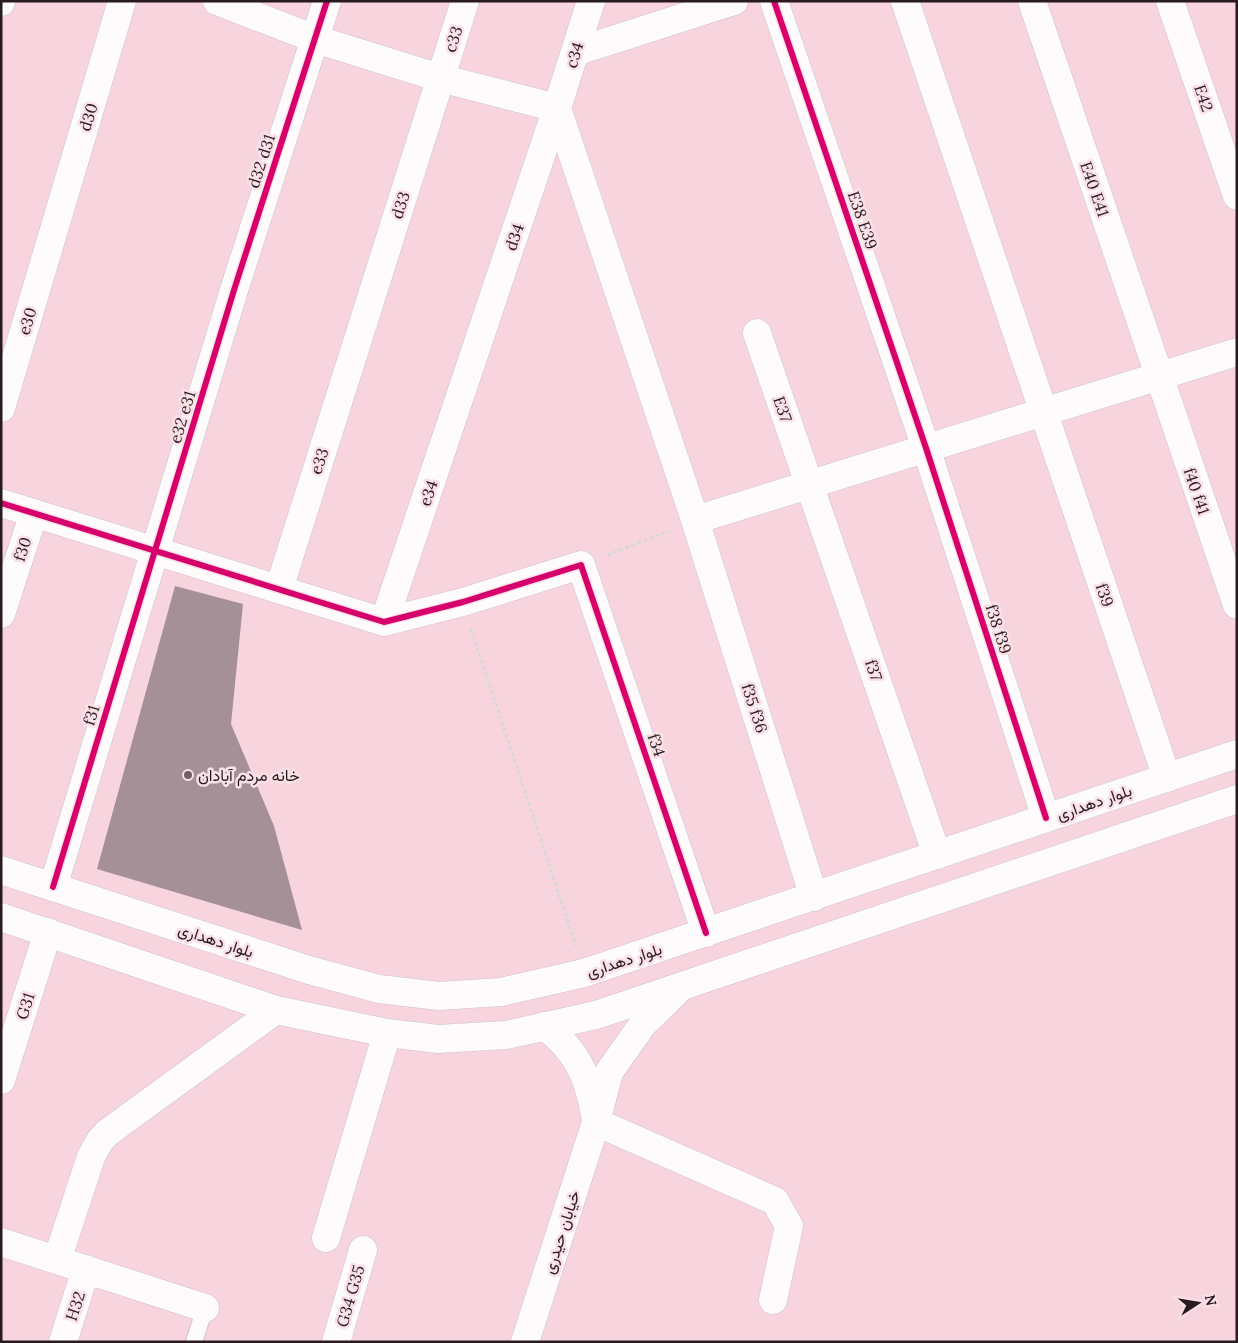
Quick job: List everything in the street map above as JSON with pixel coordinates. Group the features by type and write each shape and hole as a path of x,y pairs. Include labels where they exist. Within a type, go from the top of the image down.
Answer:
{"street":[{"name":"d30","path":"53,234 122,1"},
{"path":"217,1 315,39 440,78 557,108"},
{"name":"d32 d31","path":"234,290 327,1"},
{"name":"c33","path":"440,78 465,1"},
{"name":"c34","path":"557,108 591,1"},
{"path":"575,52 734,1"},
{"name":"E38 E39","path":"774,1 926,448"},
{"name":"f39","path":"905,1 1167,778"},
{"name":"E40 E41","path":"1032,1 1158,377"},
{"name":"E42","path":"1170,1 1237,196"},
{"name":"d33","path":"360,333 440,78"},
{"name":"d34","path":"471,365 557,108"},
{"name":"f35 f36","path":"557,108 695,520 814,896"},
{"name":"e30","path":"1,408 53,234"},
{"name":"e32 e31","path":"156,551 234,290"},
{"name":"e33","path":"279,589 360,333"},
{"name":"E37","path":"757,333 810,484"},
{"path":"695,520 1237,352"},
{"name":"e34","path":"384,622 471,365"},
{"name":"f40 f41","path":"1158,377 1237,605"},
{"name":"f38 f39","path":"926,448 1046,818"},
{"name":"f37","path":"810,484 937,855"},
{"path":"1,503 384,622 463,602 581,565"},
{"name":"f30","path":"1,614 34,513"},
{"name":"f31","path":"53,887 156,551"},
{"name":"f34","path":"581,565 706,933"},
{"name":"بلوار دهداری","path":"1,870 309,970 379,989 439,996 500,992 584,973 1237,754"},
{"path":"1,917 276,1010 387,1033 438,1039 506,1035 596,1015 1237,799"},
{"name":"G31","path":"1,1080 48,932"},
{"name":"خیابان حیدری","path":"525,1342 596,1122 609,1072 643,1024 681,987"},
{"path":"57,1260 91,1157 99,1142 108,1133 276,1010"},
{"path":"544,1026 562,1040 578,1059 592,1100 596,1122 774,1201 789,1226 773,1300"},
{"path":"326,1238 387,1033"},
{"path":"1,1242 205,1308"},
{"name":"G34 G35","path":"336,1342 363,1250"},
{"name":"H32","path":"63,1342 86,1270"}],"lane":[{"path":"194,1342 205,1308"}],"path":[{"path":"581,565 695,520"},
{"path":"463,602 584,973"}],"shaded area":[{"path":"1,1 1237,1 1237,1342 1,1342"}],"building":[{"name":"خانه مردم آبادان","path":"175,586 243,604 231,724 274,826 302,930 97,869"}],"cycle path":[{"path":"53,887 234,290 327,1"},
{"path":"774,1 926,448 1046,818"},
{"path":"1,503 384,622 463,602 581,565 706,933"}],"place":[{"name":"خانه مردم آبادان","path":"188,775"}]}
